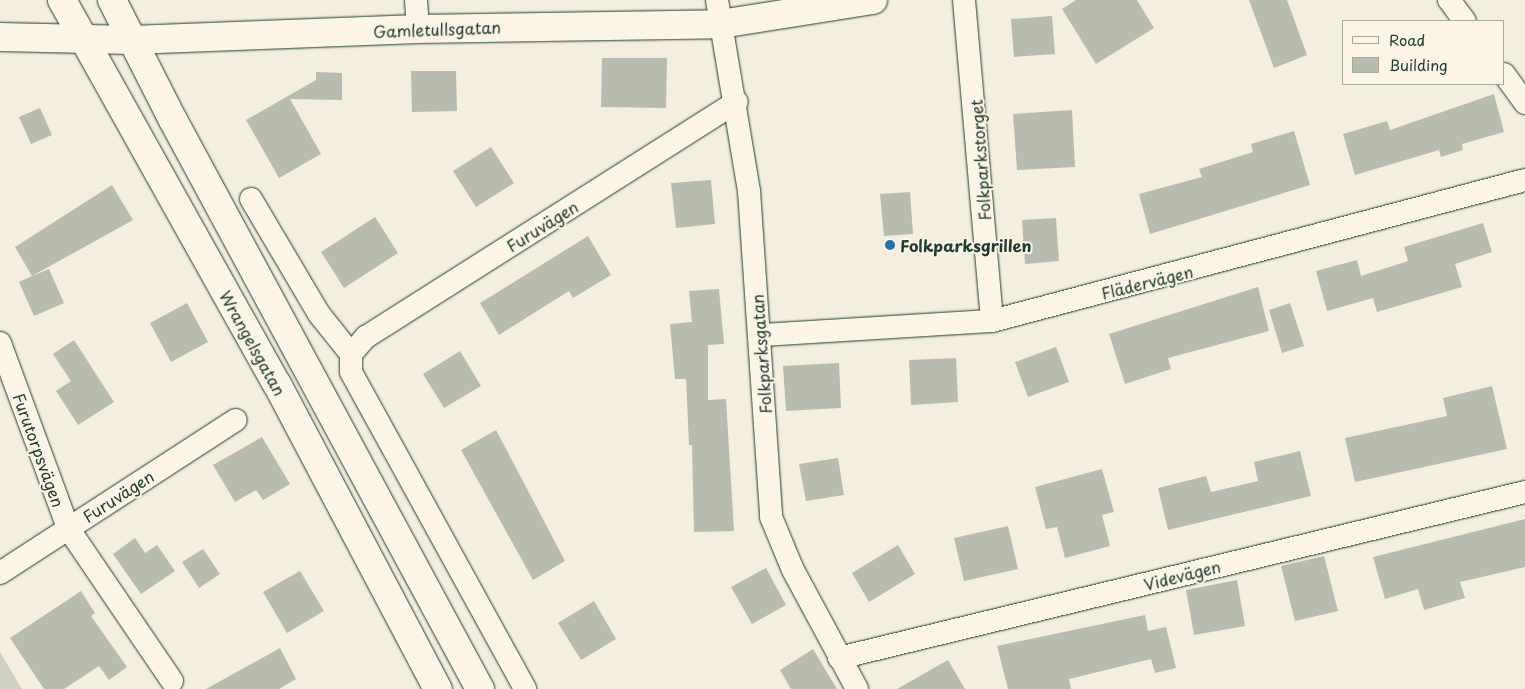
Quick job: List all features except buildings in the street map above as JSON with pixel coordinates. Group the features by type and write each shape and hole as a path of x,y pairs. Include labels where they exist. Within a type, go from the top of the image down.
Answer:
{"main road":[{"name":"Wrangelsgatan","path":"62,0 82,39 277,384 438,689"},
{"path":"112,0 480,689"},
{"name":"Gamletullsgatan","path":"0,37 132,40 418,29 719,12 873,0"}],"street":[{"path":"416,0 418,29"},
{"name":"Folkparkstorget","path":"964,0 992,321"},
{"path":"1449,0 1464,20"},
{"name":"Folkparksgatan","path":"719,12 737,102 761,335 771,517 777,540 857,689"},
{"path":"1505,75 1525,103"},
{"name":"Furuvägen","path":"351,354 366,337 737,102"},
{"name":"Flädervägen","path":"761,335 992,321 1525,180"},
{"path":"251,199 318,314 351,354 351,372 525,689"},
{"name":"Furutorpsvägen","path":"0,343 68,528 169,686"},
{"name":"Furuvägen","path":"0,573 236,420"},
{"name":"Videvägen","path":"839,658 1525,492"}],"shaded area":[{"path":"0,652 22,689 0,689"}],"place":[{"name":"Folkparksgrillen","path":"890,245"}]}
